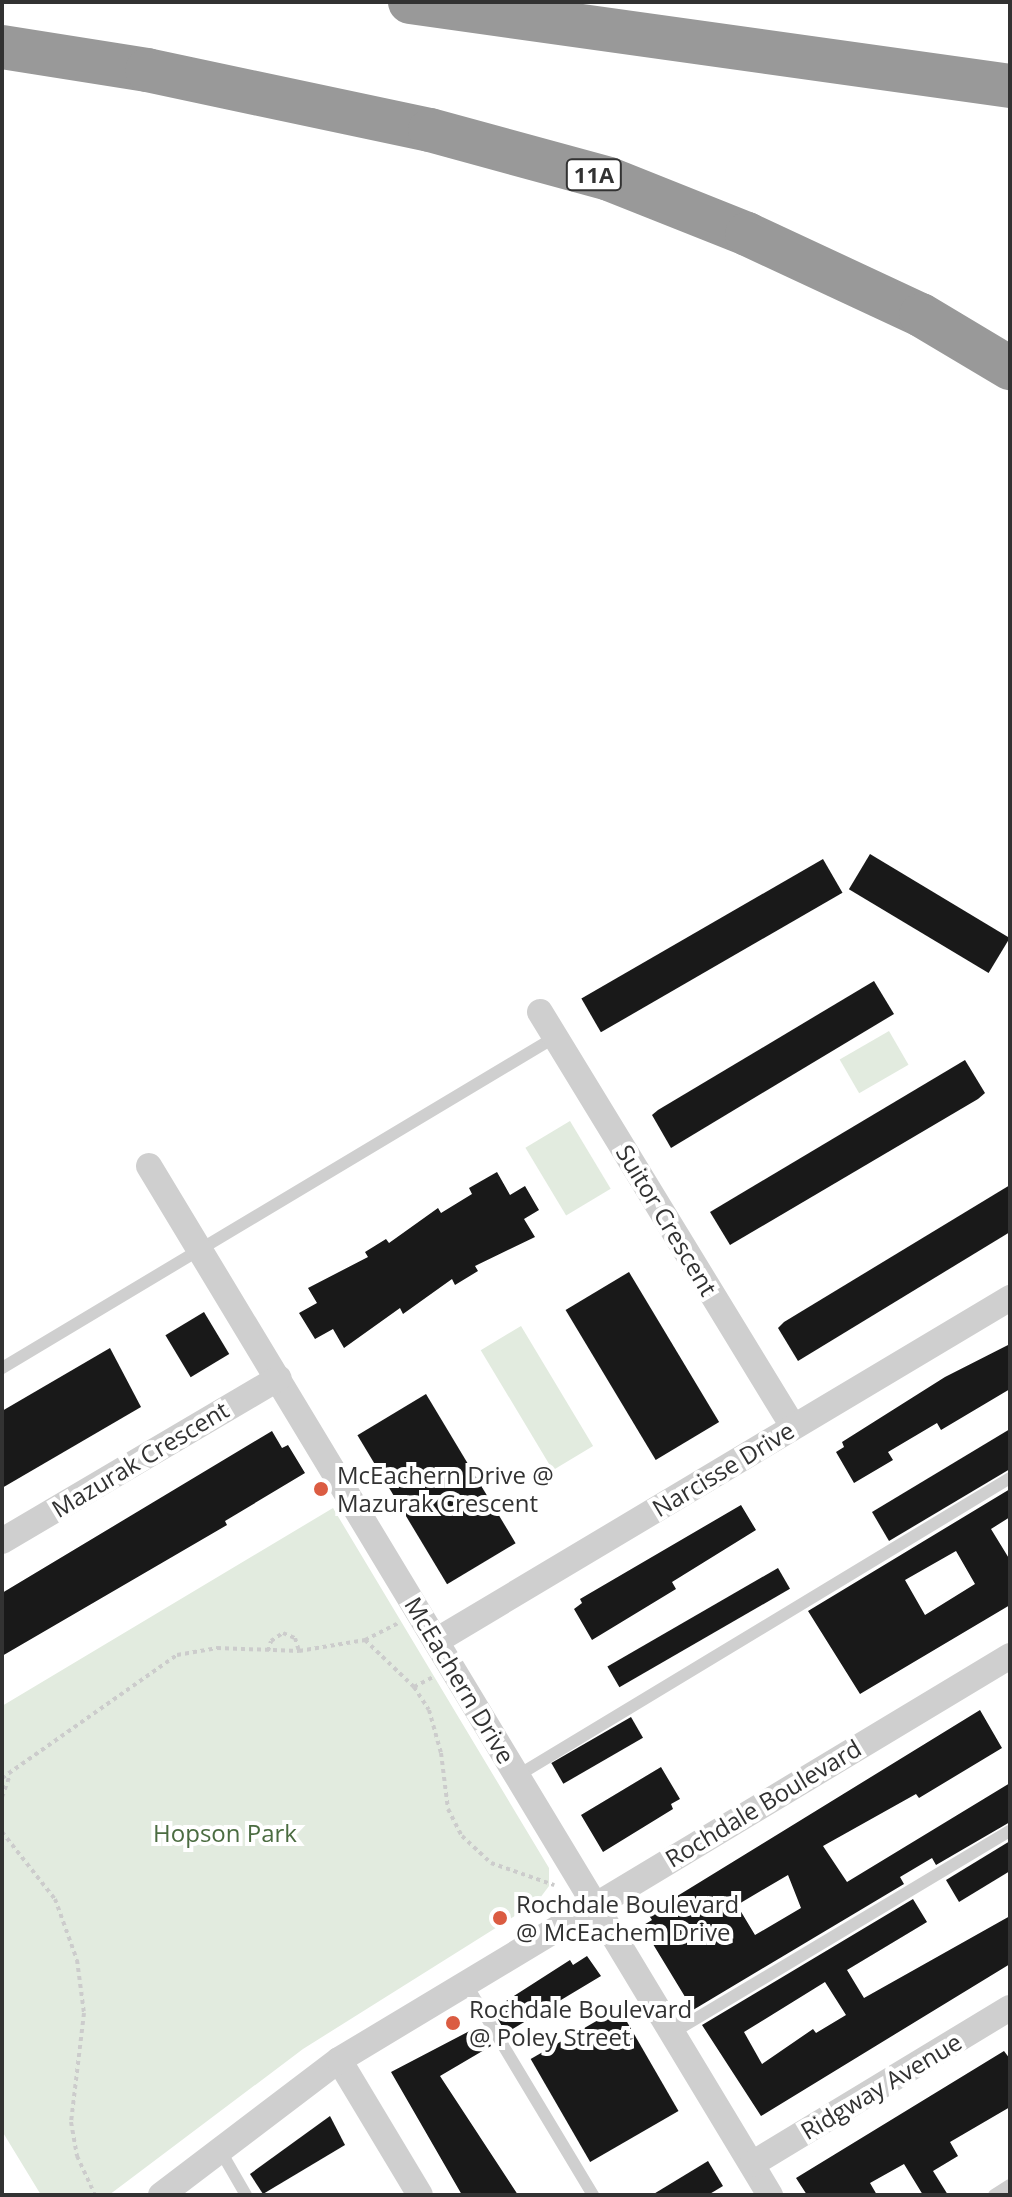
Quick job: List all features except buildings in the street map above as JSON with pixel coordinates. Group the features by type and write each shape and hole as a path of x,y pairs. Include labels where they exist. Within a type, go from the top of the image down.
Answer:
{"highway":[{"path":"410,2 1010,86"},
{"name":"11A","path":"2,47 147,70 430,130 609,179 747,234 921,315 1010,368"}],"street":[{"name":"Suitor Crescent","path":"540,1012 793,1427"},
{"name":"McEachern Drive","path":"149,1166 770,2195"},
{"name":"Narcisse Drive","path":"436,1641 1010,1298"},
{"name":"Mazurak Crescent","path":"2,1541 279,1378"},
{"name":"Rochdale Boulevard","path":"161,2195 339,2060 465,1981 1010,1656"},
{"name":"Ridgway Avenue","path":"752,2164 1010,2008"},
{"path":"339,2060 420,2195"}],"lane":[{"path":"2,1368 556,1037"},
{"path":"517,1776 1010,1478"},
{"path":"672,2033 1010,1831"},
{"path":"465,1981 593,2195"},
{"path":"220,2150 246,2195"},
{"path":"994,2195 1010,2185"}],"path":[{"path":"2,1778 162,1661 217,1648 299,1651 365,1640 403,1620"},
{"path":"268,1651 271,1641 283,1633 295,1638 299,1651"},
{"path":"365,1640 414,1687 436,1730 448,1809 462,1836 491,1863 554,1885"},
{"path":"414,1687 437,1675"},
{"path":"2,1797 10,1775"},
{"path":"2,1832 55,1899 77,1960 84,2013 71,2122 77,2156 95,2195"}],"green space":[{"path":"889,1031 909,1065 859,1093 840,1060"},
{"path":"570,1121 611,1189 566,1215 525,1148"},
{"path":"521,1326 593,1446 553,1470 481,1350"},
{"name":"Hopson Park","path":"333,1508 549,1868 549,1886 537,1902 303,2049 109,2195 41,2195 2,2131 2,1706"}],"place":[{"name":"McEachern Drive @ Mazurak Crescent","path":"321,1489"},
{"name":"Rochdale Boulevard @ McEachem Drive","path":"500,1918"},
{"name":"Rochdale Boulevard @ Poley Street","path":"453,2023"}]}
